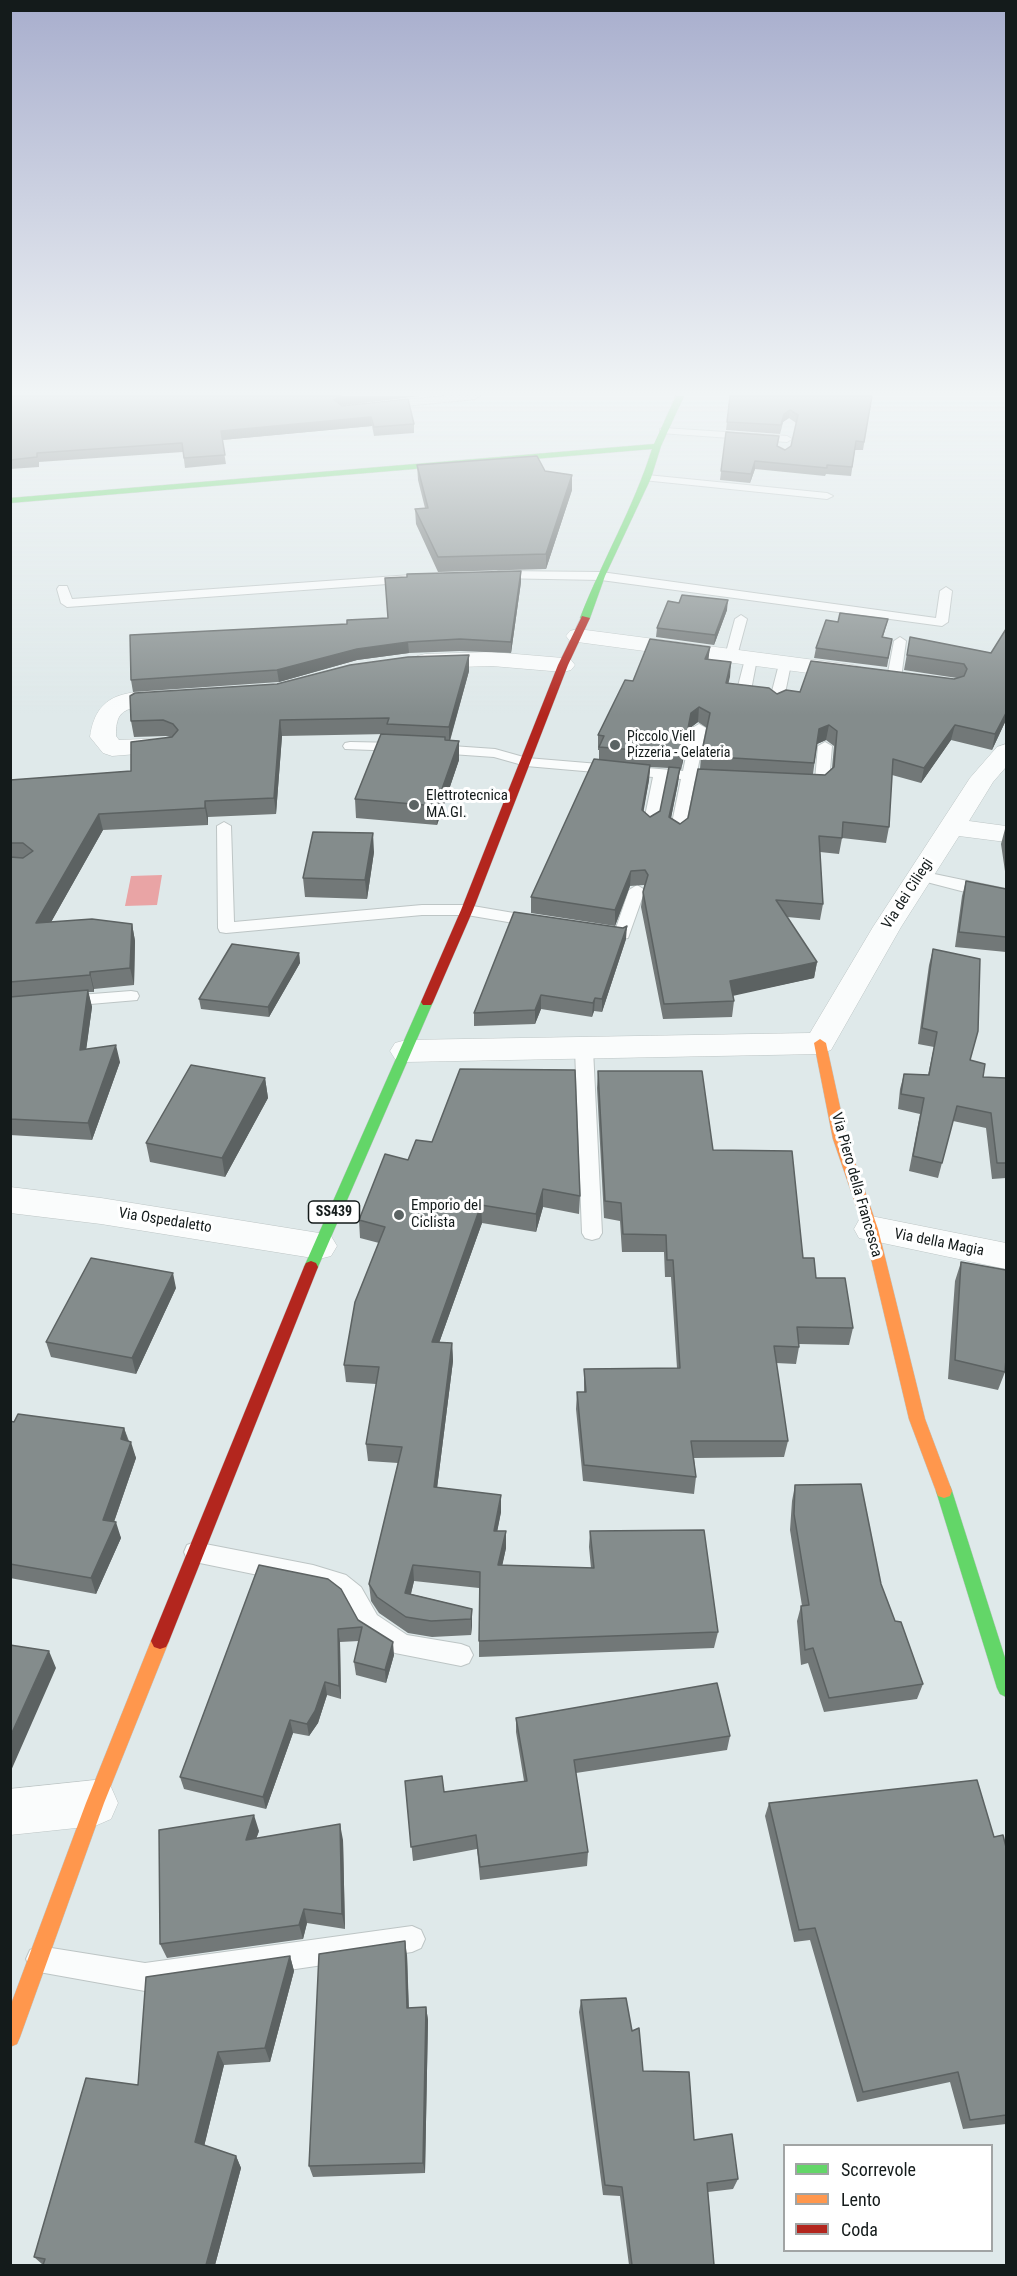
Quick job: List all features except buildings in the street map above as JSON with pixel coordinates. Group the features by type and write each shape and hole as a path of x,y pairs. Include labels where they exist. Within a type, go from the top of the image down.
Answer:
{"main road":[{"name":"SS439","path":"10,2037 95,1803 319,1245 467,910 563,665 578,636 601,576 636,502"},
{"name":"Via Piero della Francesca","path":"820,1043 840,1139 871,1229 917,1419 949,1505 1006,1688"}],"street":[{"path":"578,636 905,679"},
{"path":"406,662 492,659 563,665"},
{"path":"165,746 112,748 103,737 107,715 119,705 137,700 197,697"},
{"name":"Via dei Ciliegi","path":"820,1043 887,927 984,778 1006,752"},
{"path":"952,827 1006,834"},
{"path":"406,1051 820,1043"},
{"name":"Via Ospedaletto","path":"10,1200 101,1211 319,1245"},
{"name":"Via della Magia","path":"871,1229 1006,1256"},
{"path":"10,1812 95,1803"}],"lane":[{"path":"483,576 601,576 942,622 946,591"},
{"path":"63,589 67,603 427,578"},
{"path":"741,619 744,690"},
{"path":"900,641 905,679"},
{"path":"776,703 785,664"},
{"path":"677,833 699,728"},
{"path":"350,746 420,747 495,753 526,762 737,780"},
{"path":"796,784 817,785 822,782 825,746"},
{"path":"650,826 660,775"},
{"path":"224,826 226,928 422,910 467,910 556,925"},
{"path":"920,876 1006,894"},
{"path":"589,930 622,934 637,890"},
{"path":"54,1003 131,996"},
{"path":"584,1049 592,1233"},
{"path":"195,1552 338,1582 353,1594 369,1623 403,1645 461,1655"},
{"path":"39,1959 145,1977 412,1939"}],"shaded area":[{"path":"162,875 157,905 125,906 131,876"}],"traffic: fast":[{"path":"585,618 601,576 636,502"},
{"path":"311,1267 427,1002"},
{"path":"944,1491 1006,1688"}],"traffic: slow":[{"path":"820,1043 840,1139 871,1229 917,1419 944,1491"},
{"path":"10,2037 95,1803 160,1641"}],"traffic: jam":[{"path":"427,1002 467,910 563,665 585,618"},
{"path":"160,1641 311,1267"}],"place":[{"name":"Piccolo Viell Pizzeria - Gelateria","path":"615,745"},
{"name":"Elettrotecnica MA.GI.","path":"414,805"},
{"name":"Emporio del Ciclista","path":"399,1215"}]}
